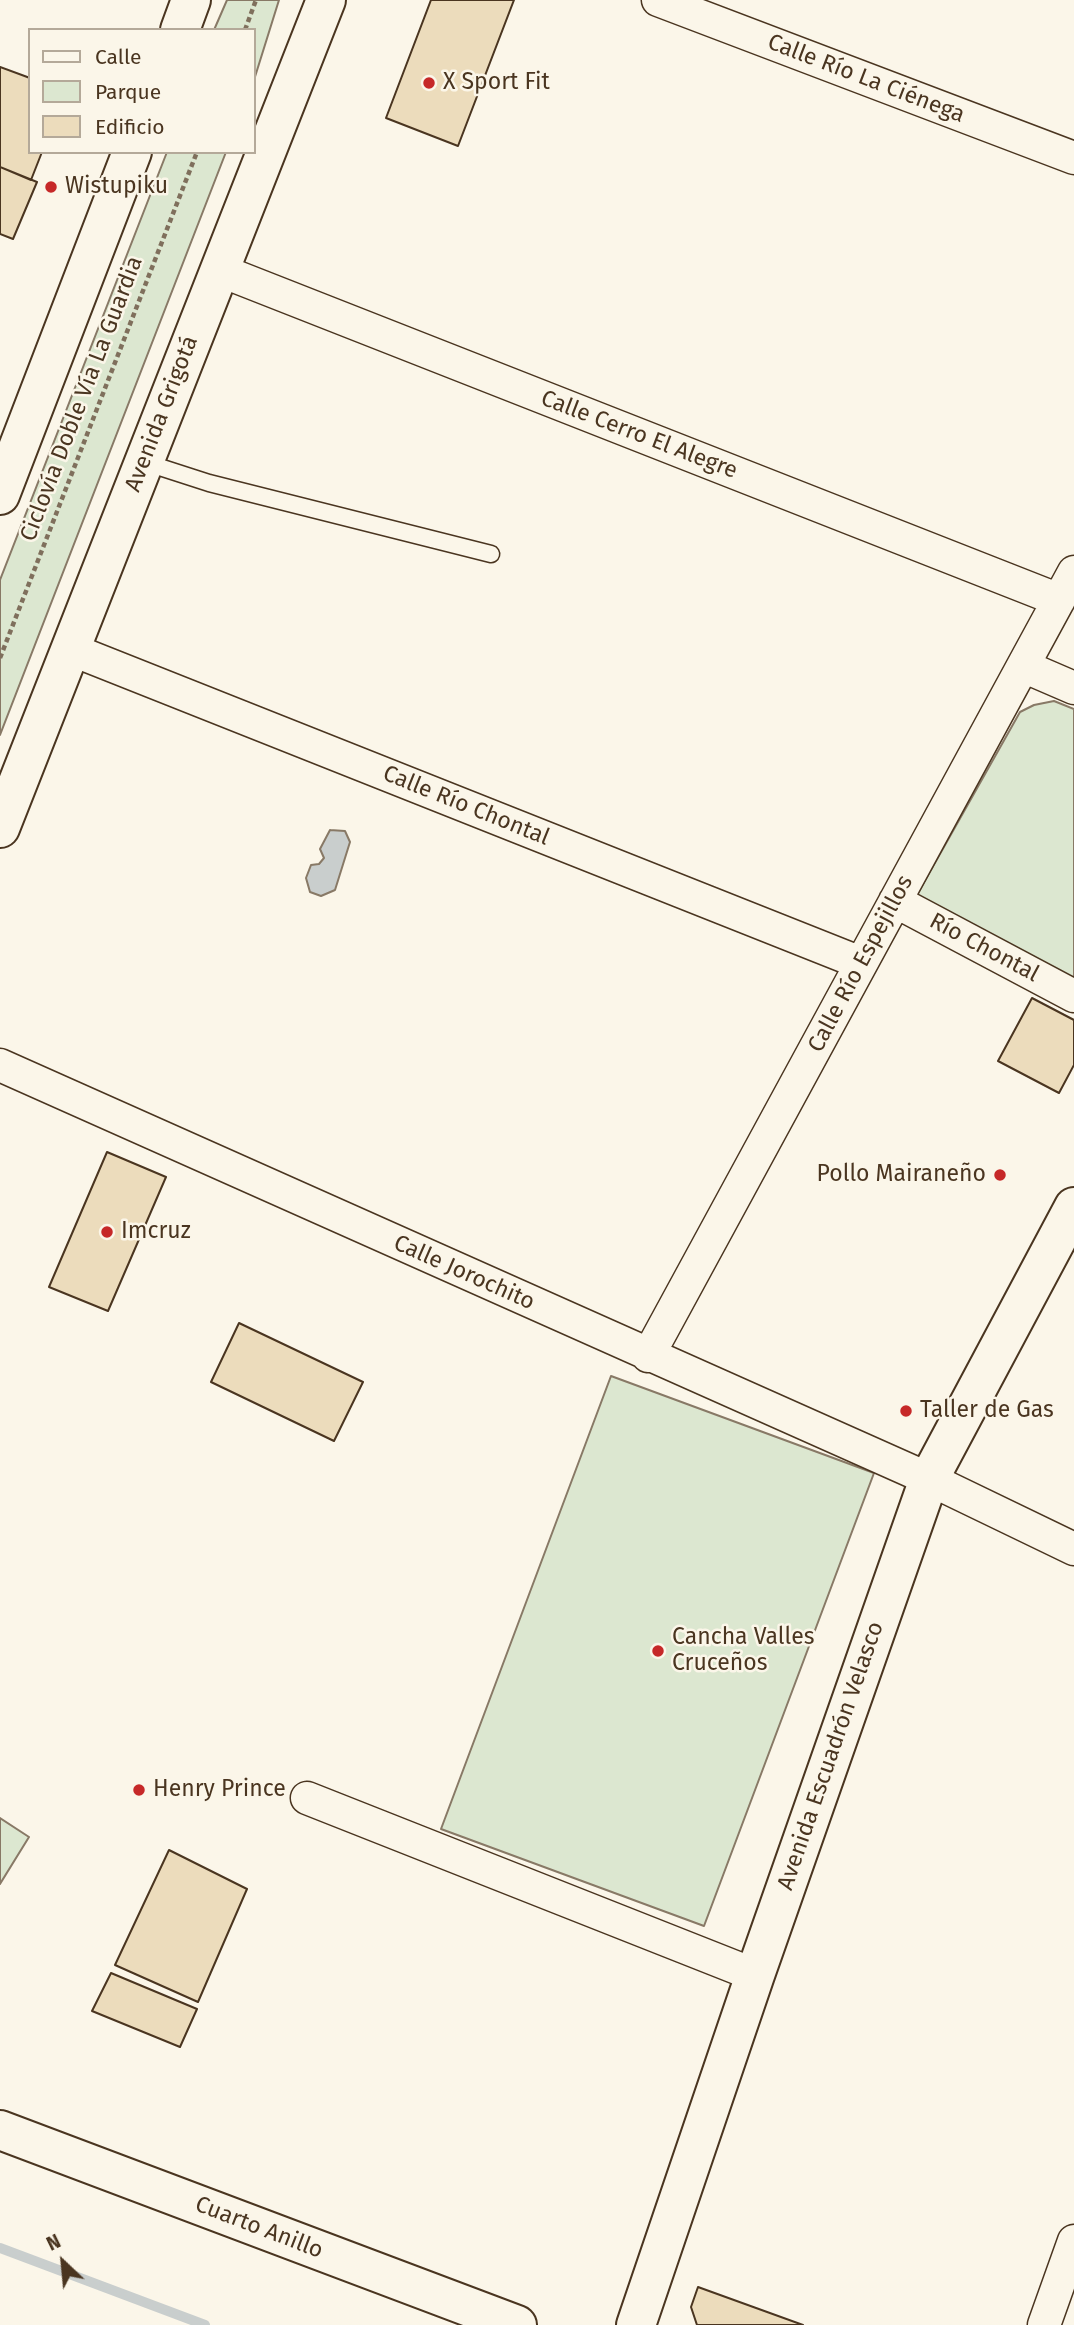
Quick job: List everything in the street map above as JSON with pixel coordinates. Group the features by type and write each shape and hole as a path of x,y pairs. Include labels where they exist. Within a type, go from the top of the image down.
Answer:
{"main road":[{"path":"181,28 191,0"},
{"name":"Avenida Grigotá","path":"0,828 326,0"},
{"path":"0,495 131,154"},
{"name":"Avenida Escuadrón Velasco","path":"636,2325 929,1479 1074,1208"},
{"name":"Cuarto Anillo","path":"0,2130 517,2325"}],"street":[{"name":"Calle Río La Ciénega","path":"657,0 1074,158"},
{"name":"Calle Cerro El Alegre","path":"219,270 1059,600"},
{"name":"Calle Río Espejillos","path":"648,1356 1074,572"},
{"name":"Calle Río Chontal","path":"70,649 861,963"},
{"path":"1023,666 1074,688"},
{"name":"Río Chontal","path":"895,901 1074,996"},
{"name":"Calle Jorochito","path":"0,1066 929,1479 1074,1549"},
{"path":"307,1798 755,1975"},
{"path":"1044,2325 1074,2241"}],"lane":[{"path":"144,462 209,482 491,554"}],"path":[{"path":"246,28 256,0"},
{"name":"Ciclovía Doble Vía La Guardia","path":"0,658 196,154"}],"green space":[{"path":"227,0 279,0 256,74 256,28 215,28"},
{"path":"166,154 225,154 0,735 0,580"},
{"path":"1054,701 1074,709 1074,981 914,900 1020,712 1034,705"},
{"name":"Cancha Valles Cruceños","path":"611,1376 874,1473 704,1926 441,1829"},
{"path":"0,1818 29,1837 0,1884"}],"shaded area":[{"path":"330,830 345,831 350,842 335,890 321,896 310,892 306,878 311,865 319,864 324,858 320,849"}],"building":[{"path":"431,0 514,0 458,146 386,118"},
{"path":"0,67 28,77 28,154 41,154 31,180 0,167"},
{"path":"0,167 37,182 13,239 0,234"},
{"path":"1032,998 1074,1020 1074,1065 1059,1093 998,1061"},
{"name":"Imcruz","path":"107,1152 166,1177 108,1311 49,1287"},
{"path":"239,1323 363,1382 334,1441 211,1382"},
{"path":"169,1850 247,1889 198,2002 115,1965"},
{"path":"111,1973 197,2009 180,2047 92,2011"},
{"path":"698,2287 803,2325 697,2325 691,2307"}],"waterway":[{"path":"0,2248 205,2325"}],"place":[{"name":"X Sport Fit","path":"429,83"},
{"name":"Wistupiku","path":"51,187"},
{"name":"Pollo Mairaneño","path":"1000,1175"},
{"name":"Imcruz","path":"107,1232"},
{"name":"Taller de Gas","path":"906,1411"},
{"name":"Cancha Valles Cruceños","path":"658,1651"},
{"name":"Henry Prince","path":"139,1790"}]}
